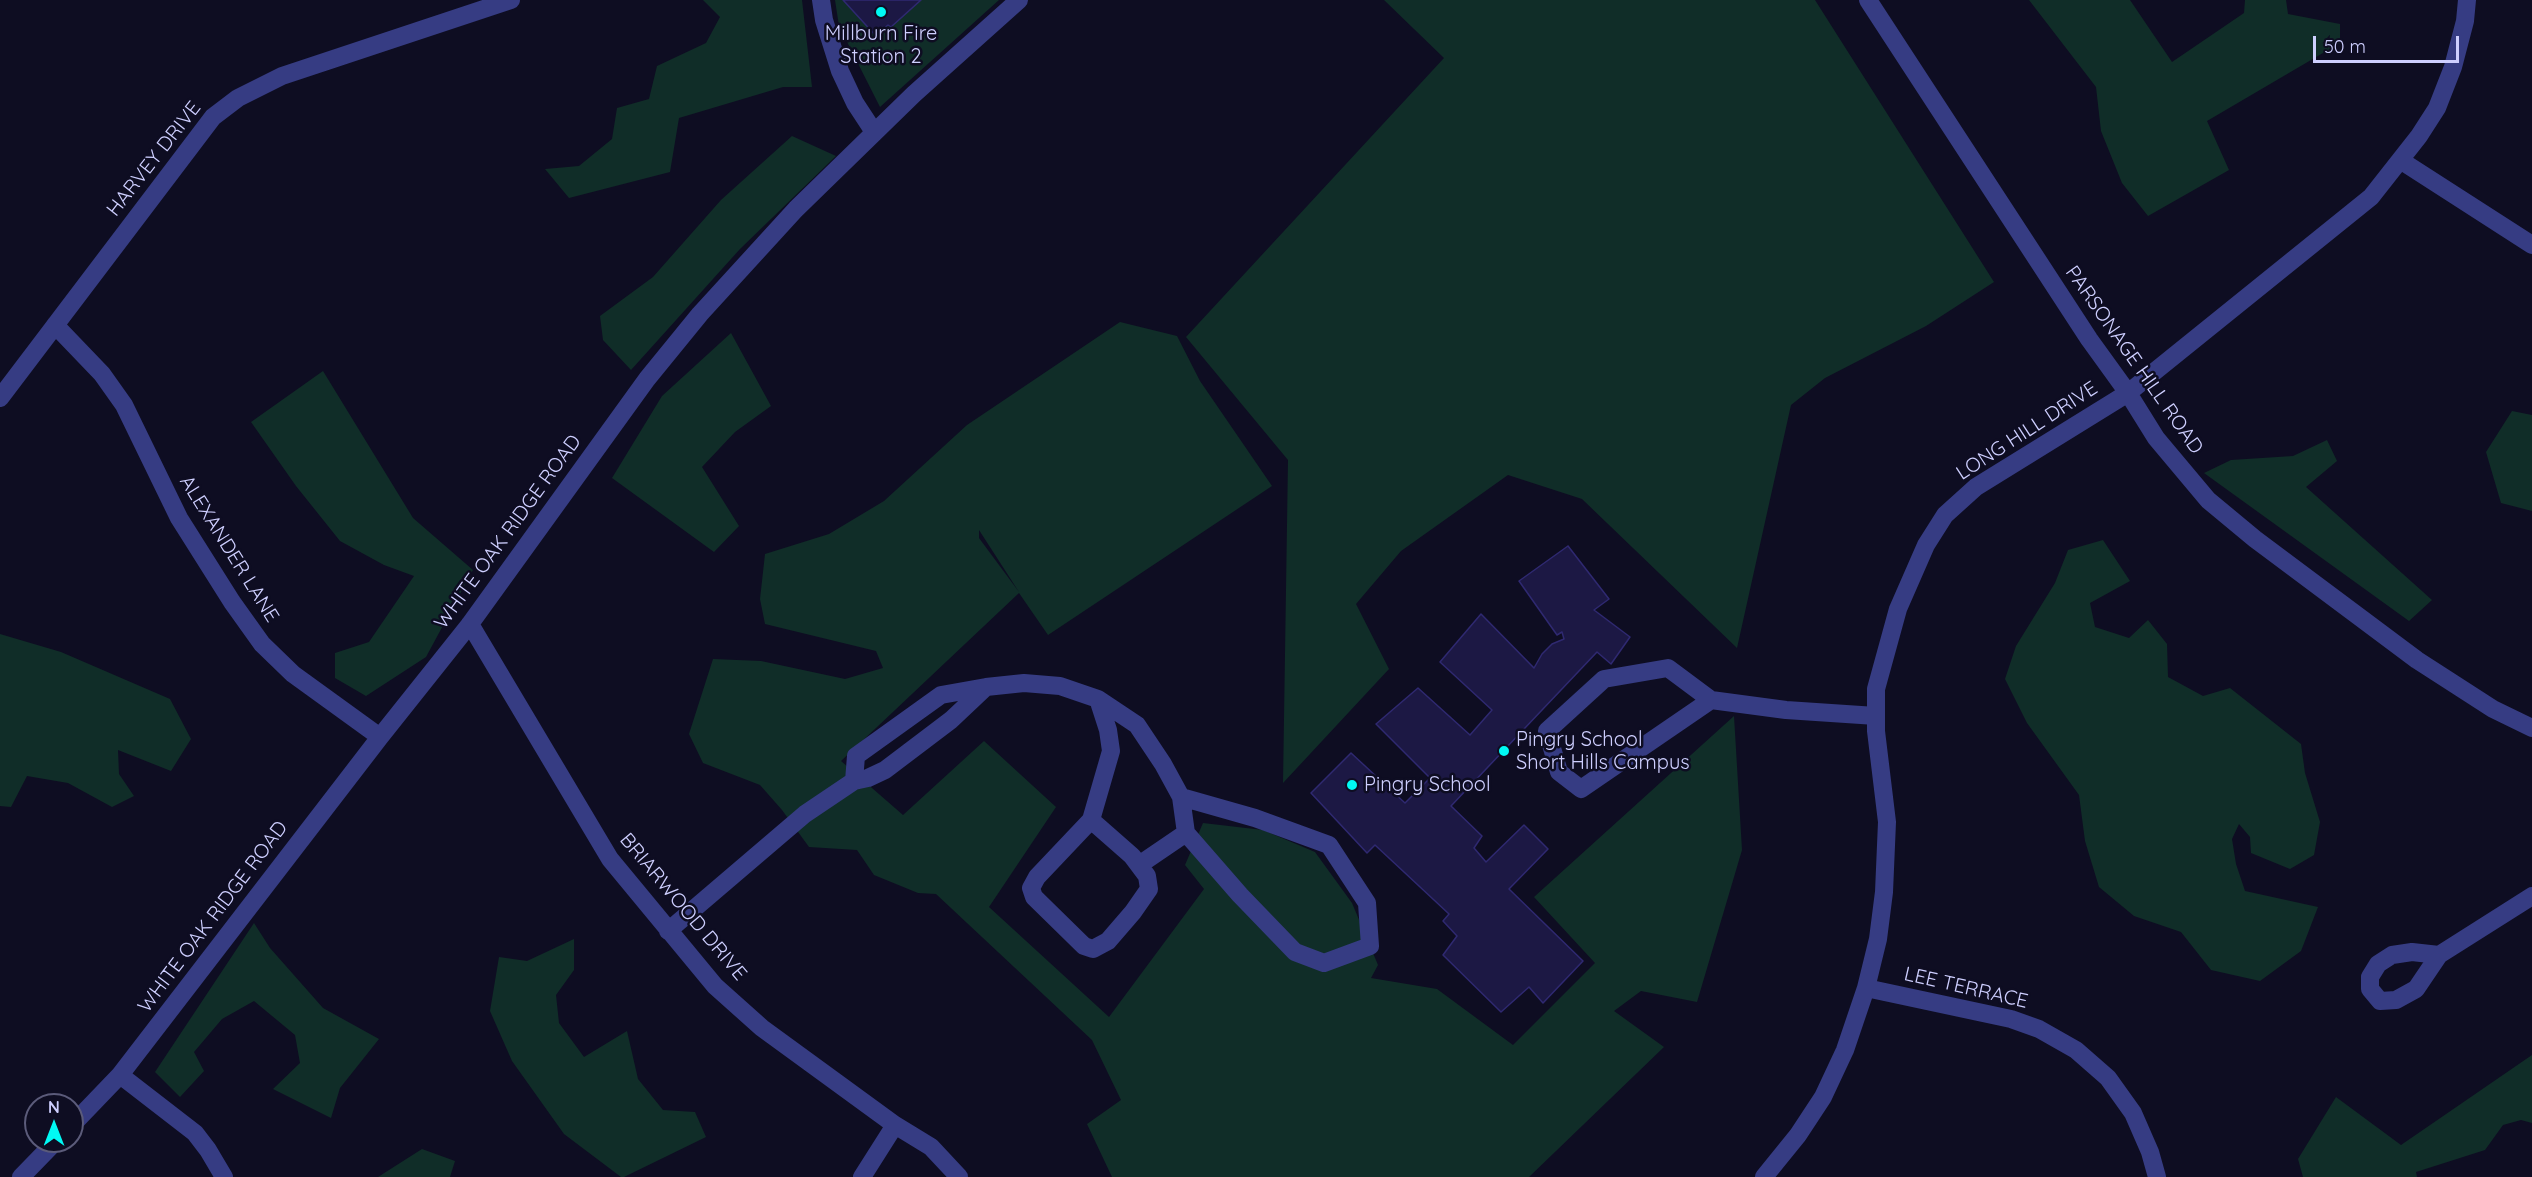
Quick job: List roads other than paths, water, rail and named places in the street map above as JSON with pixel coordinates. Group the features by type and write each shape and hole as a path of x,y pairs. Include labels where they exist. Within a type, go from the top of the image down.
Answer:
{"street":[{"name":"HARVEY DRIVE","path":"0,398 213,117 238,98 282,75 511,0"},
{"path":"821,0 824,20 840,71 855,103 874,132"},
{"name":"PARSONAGE HILL ROAD","path":"1868,0 2156,438 2208,500 2255,539 2417,660 2493,709 2532,728"},
{"name":"LONG HILL DRIVE","path":"1764,1177 1798,1135 1823,1096 1845,1050 1866,988 1878,939 1884,892 1887,822 1876,716 1876,689 1898,609 1926,545 1945,515 1976,487 2128,393 2371,197 2419,136 2437,108 2453,67 2468,0"},
{"name":"WHITE OAK RIDGE ROAD","path":"84,1112 120,1075 380,737 470,624 647,379 700,314 796,209 1007,4"},
{"path":"2400,160 2532,245"},
{"name":"ALEXANDER LANE","path":"56,325 102,374 124,405 179,518 232,602 262,644 292,674 380,737"},
{"name":"BRIARWOOD DRIVE","path":"470,624 610,859 716,986 762,1028 895,1125 931,1147 959,1177"},
{"path":"1711,700 1581,789 1559,772 1547,731 1604,679 1668,668 1711,700 1786,710 1876,716"},
{"path":"854,781 856,756 941,695 1024,683 1060,686 1098,699 1137,725 1163,764 1181,797 1186,833 1240,895 1295,952 1324,963 1370,946 1366,903 1329,845 1255,818 1181,797"},
{"path":"668,931 805,814 854,781 868,778 885,770 951,720 986,687"},
{"path":"1091,820 1132,856 1147,876 1149,889 1133,912 1107,941 1093,949 1084,946 1034,897 1031,888 1037,877 1091,820 1111,751 1108,730 1098,699"},
{"path":"1139,866 1186,833"},
{"path":"2439,955 2532,896"},
{"name":"LEE TERRACE","path":"1866,988 2011,1019 2038,1029 2076,1050 2108,1078 2133,1113 2147,1142 2157,1177"},
{"path":"120,1075 195,1133 224,1177"},
{"path":"862,1177 895,1125"},
{"path":"21,1177 44,1153"}],"place":[{"name":"Millburn Fire Station 2","path":"881,12"},
{"name":"Pingry School Short Hills Campus","path":"1504,751"},
{"name":"Pingry School","path":"1352,785"}]}
